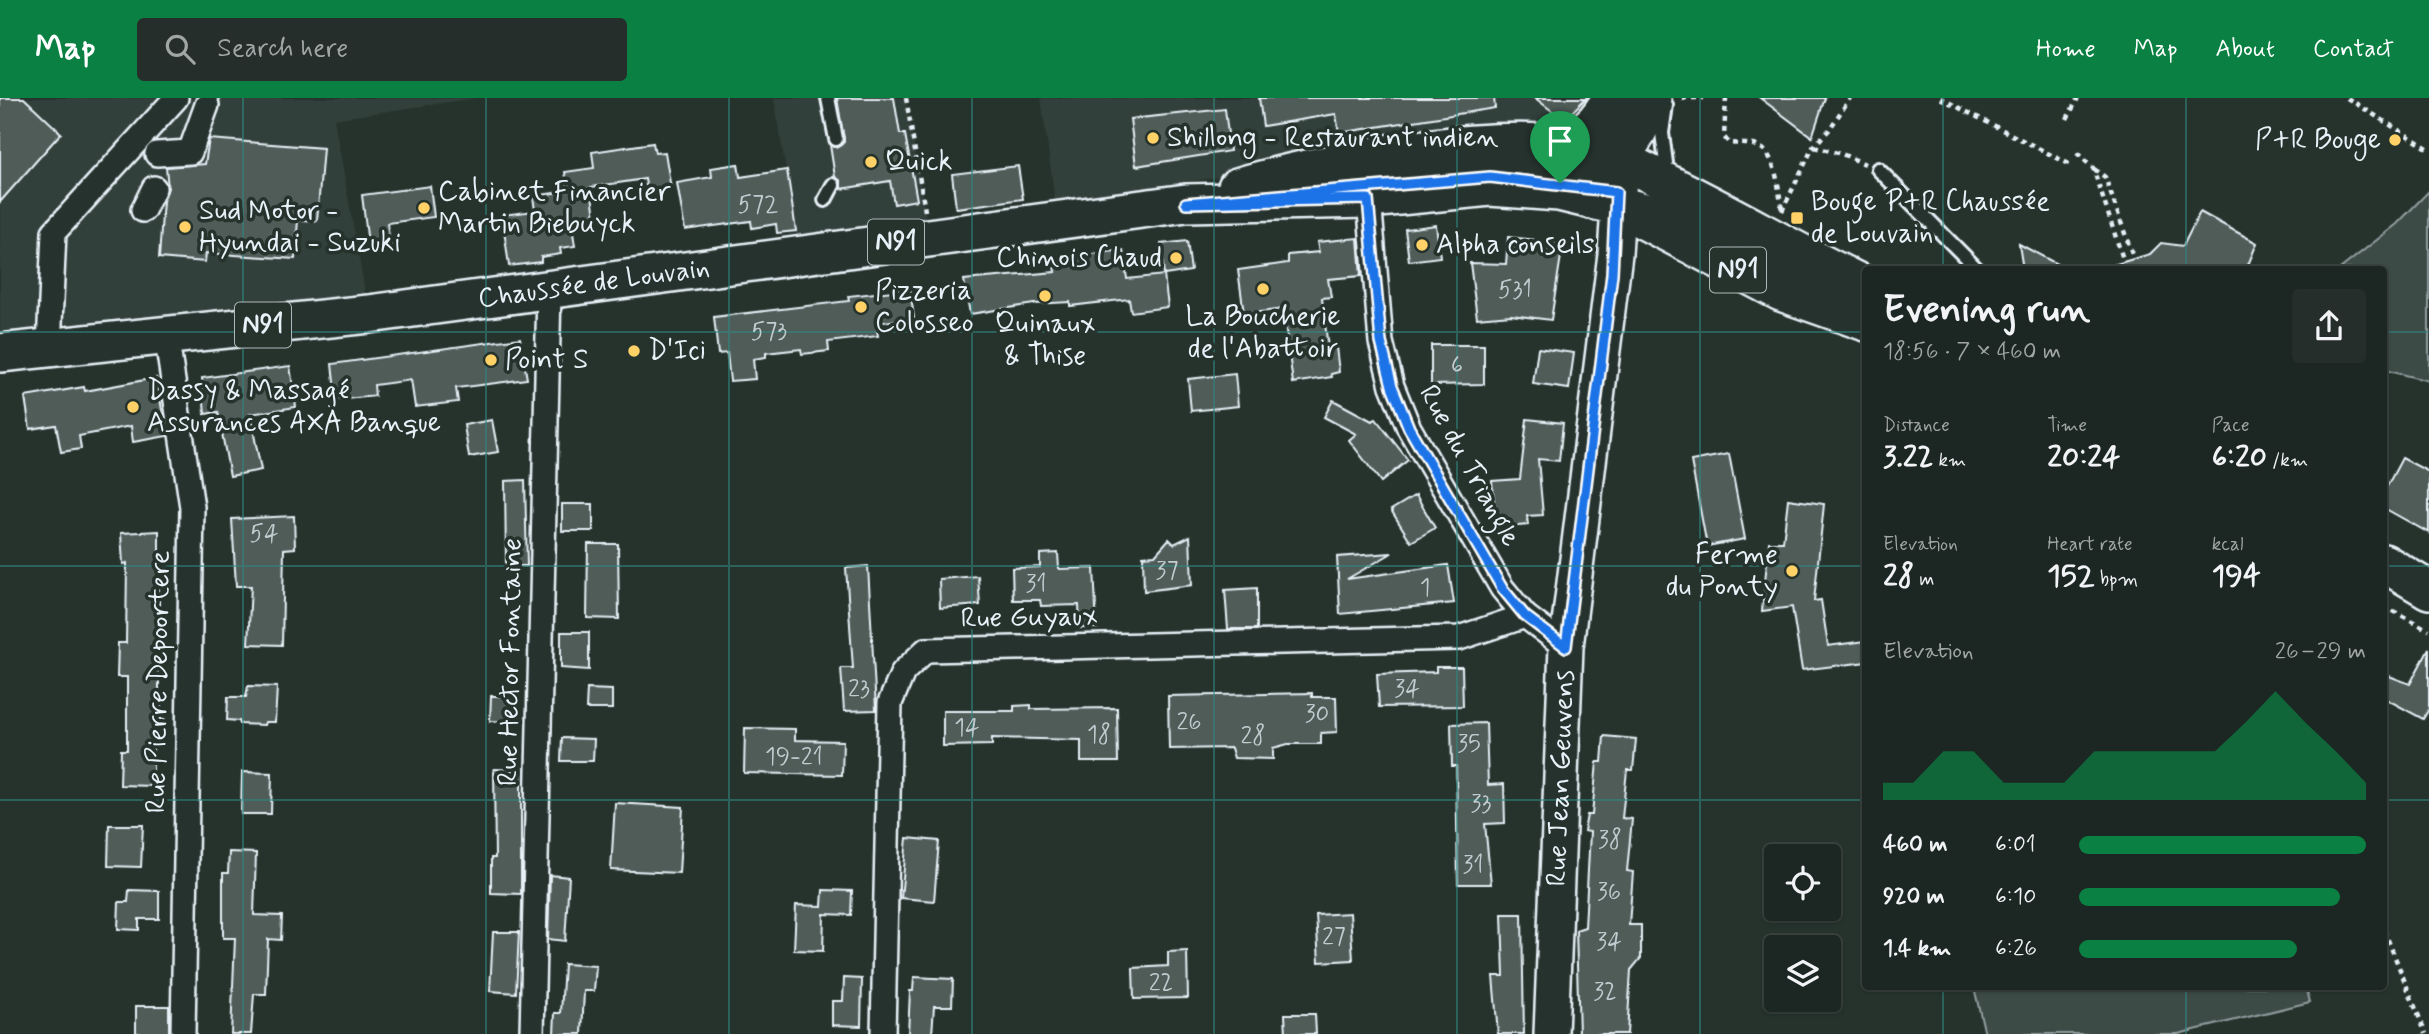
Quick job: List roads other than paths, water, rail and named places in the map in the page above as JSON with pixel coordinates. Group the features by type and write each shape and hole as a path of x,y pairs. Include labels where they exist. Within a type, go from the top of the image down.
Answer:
{"main road":[{"name":"Chaussée de Louvain","path":"1186,203 1262,180 1348,162 1456,147 1560,144 1589,149 1618,186 1781,292 1862,303"},
{"name":"Chaussée de Louvain","path":"0,353 369,314 1186,203 1368,199 1490,187 1559,192 1618,186 1677,175 1775,224 1862,303"},
{"path":"2387,566 2429,590"},
{"path":"2387,592 2429,616"}],"street":[{"path":"50,347 54,232 176,98"},
{"path":"1560,144 1584,132 1596,121 1609,98"},
{"name":"Rue Jean Geuvens","path":"1551,1034 1566,647 1610,297 1618,186 1618,132 1654,103"},
{"path":"157,154 190,152 207,105"},
{"path":"1186,203 1423,171 1491,167 1603,175 1618,186"},
{"path":"143,210 155,188"},
{"name":"Rue du Triangle","path":"1368,199 1381,342 1392,386 1409,428 1502,588 1525,616 1566,647"},
{"name":"Rue Hector Fontaine","path":"532,1034 549,290"},
{"name":"Rue Pierre Depoortere","path":"166,334 192,507 183,1034"},
{"name":"Rue Guyaux","path":"883,1034 890,703 903,672 926,650 1458,638 1525,616"}],"lane":[{"path":"828,98 835,139"},
{"path":"1654,103 1677,175"},
{"path":"1878,169 1974,266"},
{"path":"825,200 833,185"},
{"path":"2387,579 2429,603"}],"place":[{"name":"Shillong - Restaurant indien","path":"1153,138"},
{"name":"P+R Bouge","path":"2395,140"},
{"name":"Quick","path":"871,162"},
{"name":"Cabinet Financier Martin Biebuyck","path":"424,208"},
{"name":"Bouge P+R Chaussée de Louvain","path":"1797,218"},
{"name":"Sud Motor - Hyundai - Suzuki","path":"185,227"},
{"name":"Alpha conseils","path":"1422,245"},
{"name":"Chinois Chaud","path":"1176,258"},
{"name":"La Boucherie de l'Abattoir","path":"1263,289"},
{"name":"Quinaux & Thise","path":"1045,296"},
{"name":"Pizzeria Colosseo","path":"861,307"},
{"name":"D'Ici","path":"634,351"},
{"name":"Point S","path":"491,360"},
{"name":"Dassy & Massagé Assurances AXA Banque","path":"133,407"},
{"name":"Ferme du Ponty","path":"1792,571"}]}
